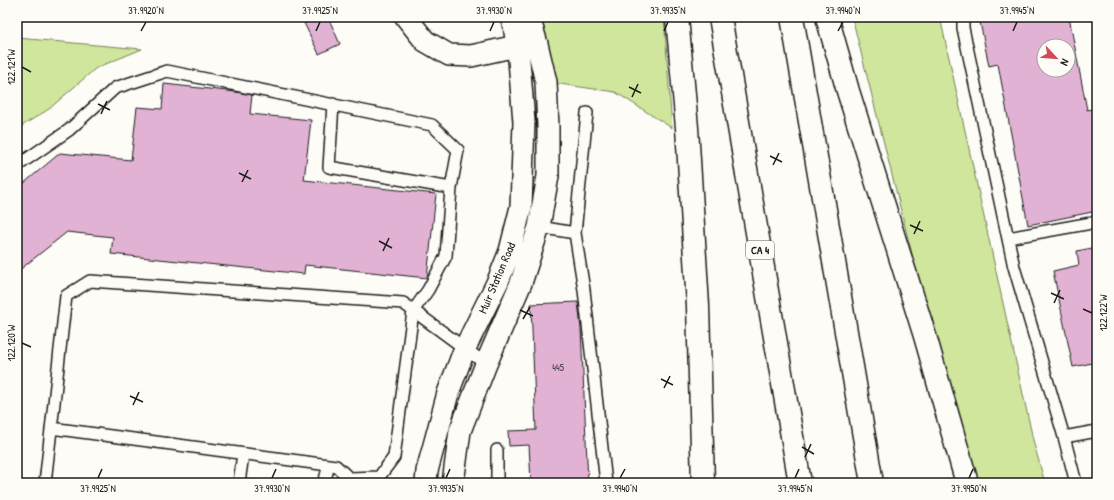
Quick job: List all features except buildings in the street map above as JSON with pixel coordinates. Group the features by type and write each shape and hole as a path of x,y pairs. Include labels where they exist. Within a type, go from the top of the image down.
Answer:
{"highway":[{"path":"677,17 688,128 697,298 703,483"},
{"name":"CA 4","path":"720,17 800,483"},
{"path":"792,17 872,483"},
{"path":"827,17 848,91 925,336 967,483"}],"street":[{"path":"406,17 425,41 449,55 471,56 526,44"},
{"name":"Muir Station Road","path":"453,483 460,431 486,364 521,283 538,227 548,176 546,82 511,17"},
{"name":"Muir Station Road","path":"426,483 427,471 448,393 465,348 498,281 510,251 521,207 526,44 529,17"}],"lane":[{"path":"963,17 964,28 1014,267 1064,436 1076,483"},
{"path":"17,166 69,130 115,88 167,71 432,125 458,150 451,188 446,256 428,290 413,311 394,457 379,477 349,478 336,466 51,428"},
{"path":"334,104 329,166 451,188"},
{"path":"587,113 574,233 584,290 606,483"},
{"path":"1008,238 1097,222"},
{"path":"538,227 574,233"},
{"path":"45,483 66,296 90,281 402,303 486,364"},
{"path":"1064,436 1097,431"},
{"path":"497,450 497,483"},
{"path":"239,483 243,454"},
{"path":"324,483 329,465"}],"green space":[{"path":"529,17 664,17 672,128 615,92 546,82"},
{"path":"852,17 940,17 1034,444 1045,483 970,483"},
{"path":"17,38 142,49 96,68 49,109 17,129"}]}
